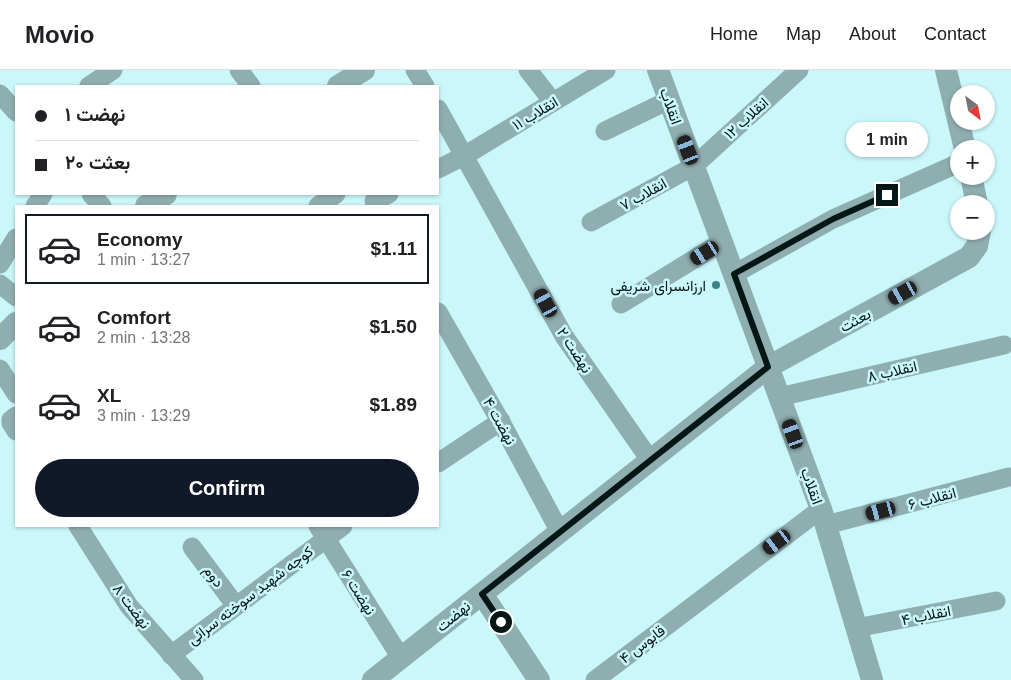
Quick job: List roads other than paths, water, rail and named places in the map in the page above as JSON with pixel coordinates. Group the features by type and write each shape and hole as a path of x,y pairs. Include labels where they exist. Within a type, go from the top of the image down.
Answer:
{"street":[{"path":"90,85 113,70"},
{"path":"239,70 250,85"},
{"path":"340,85 364,70"},
{"path":"415,70 423,85"},
{"path":"528,70 553,102"},
{"name":"۱۱ انقلاب","path":"439,168 464,156 606,70"},
{"name":"انقلاب","path":"658,70 823,517 872,680"},
{"name":"۱۲ انقلاب","path":"694,166 799,70"},
{"path":"946,70 963,140"},
{"path":"0,94 15,111"},
{"path":"605,131 669,100"},
{"name":"۲ نهضت","path":"439,111 564,336 650,460"},
{"name":"۷ انقلاب","path":"592,222 694,166"},
{"path":"734,274 833,219 950,167"},
{"path":"92,195 101,205"},
{"path":"148,205 164,195"},
{"path":"320,205 334,195"},
{"path":"0,264 15,240"},
{"name":"بعثت","path":"768,367 969,257 977,246 978,240"},
{"path":"621,304 722,242"},
{"path":"0,284 15,296"},
{"name":"۴ نهضت","path":"439,314 501,421 560,532"},
{"path":"0,339 15,324"},
{"name":"۸ انقلاب","path":"779,397 1004,345"},
{"name":"نهضت","path":"373,680 768,367"},
{"path":"0,369 15,392"},
{"path":"439,462 501,421"},
{"name":"۶ انقلاب","path":"823,517 1009,477"},
{"name":"۴ قابوس","path":"595,680 689,608 823,517"},
{"name":"۸ نهضت","path":"79,527 129,606 194,680"},
{"name":"کوچه شهید سوخته سرائی","path":"171,655 329,532"},
{"name":"۶ نهضت","path":"329,532 401,658"},
{"name":"دوم","path":"192,547 236,606"},
{"path":"482,594 538,680"},
{"name":"۴ انقلاب","path":"856,628 996,601"}],"place":[{"name":"ارزانسرای شریفی","path":"716,285"}]}
